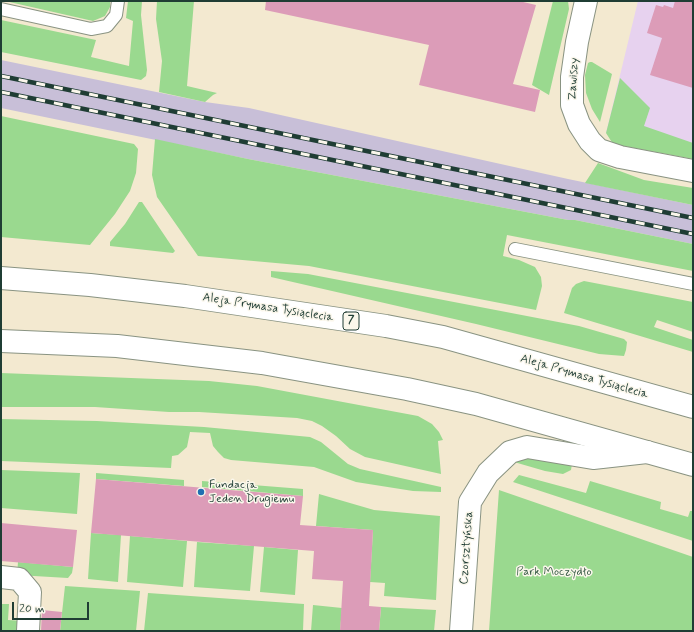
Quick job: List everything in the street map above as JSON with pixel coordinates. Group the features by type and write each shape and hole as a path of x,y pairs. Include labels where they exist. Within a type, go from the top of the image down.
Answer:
{"main road":[{"name":"Zawiszy","path":"586,1 577,42 572,77 572,105 579,124 590,141 599,150 620,157 693,171"},
{"name":"Aleja Prymasa Tysiąclecia","path":"1,278 90,285 185,296 386,326 443,337 693,407"},
{"path":"1,341 117,346 262,363 407,389 476,404 693,465"},
{"name":"Czorsztyńska","path":"461,631 470,502 488,473 510,452 527,447 593,458 649,452"},
{"path":"1,577 19,579 30,592 28,631"}],"lane":[{"path":"1,9 91,29 107,26 116,15 118,1"},
{"path":"515,249 693,284"}],"shaded area":[{"path":"638,1 693,1 693,159 606,133"},
{"path":"1,60 205,102 249,108 568,179 693,205 693,244 575,220 568,220 248,159 1,108"}],"green space":[{"path":"5,1 110,1 110,7 105,16 93,21"},
{"path":"128,1 142,1 141,15 147,70 146,76 141,80 1,52 1,20 96,40 91,57 129,66 133,21 126,18"},
{"path":"157,1 194,1 187,86 217,93 205,102 159,92 162,61 156,19"},
{"path":"553,1 568,1 569,9 549,95 532,85"},
{"path":"590,62 612,74 600,122 592,109 586,93 585,75 588,63"},
{"path":"620,78 650,108 644,126 693,143 693,159 613,144 606,133"},
{"path":"1,116 134,144 138,149 136,173 130,191 115,214 90,245 1,237"},
{"path":"155,139 248,159 568,220 575,220 693,244 693,271 507,235 503,256 519,260 535,267 541,277 542,286 536,310 309,266 198,256 157,197 152,175"},
{"path":"598,163 644,180 693,188 693,205 585,183"},
{"path":"139,202 142,202 175,251 173,253 110,246 110,242 125,224"},
{"path":"271,271 308,274 579,326 624,339 627,342 626,350 624,356 599,354 271,277"},
{"path":"584,281 693,302 693,332 657,320 654,327 693,340 693,352 564,313 572,288 576,284"},
{"path":"1,373 209,381 257,386 418,416 432,424 439,432 443,440 438,441 441,474 365,457 350,449 322,426 312,421 297,418 95,407 1,407"},
{"path":"1,419 97,421 204,427 310,437 321,442 348,464 360,469 441,487 441,492 413,491 356,482 314,467 231,460 224,458 213,446 210,433 190,432 187,447 178,455 172,456 171,468 1,461"},
{"path":"532,456 572,464 571,470 563,474 545,471 514,462"},
{"path":"1,470 80,473 77,514 1,508"},
{"path":"96,473 184,480 184,486 96,479"},
{"path":"519,475 586,493 590,481 661,502 660,509 688,517 690,511 693,511 693,541 513,482"},
{"path":"202,481 303,489 303,496 202,487"},
{"name":"Park Moczydło","path":"499,490 693,557 693,631 489,631"},
{"path":"319,494 374,510 440,516 436,600 384,596 385,583 370,582 373,530 316,526"},
{"path":"91,533 121,535 118,582 88,579"},
{"path":"130,536 187,541 183,587 127,582"},
{"path":"197,542 254,546 250,591 194,587"},
{"path":"264,547 298,550 295,595 260,592"},
{"path":"18,562 73,567 72,573 68,578 17,575"},
{"path":"65,586 140,591 136,631 60,631"},
{"path":"148,593 304,604 303,631 144,631"},
{"path":"1,604 9,604 8,620 23,621 22,631 1,631"},
{"path":"313,605 342,608 340,631 311,631"},
{"path":"381,607 436,610 434,631 379,631"}],"building":[{"path":"266,1 519,1 536,5 513,84 540,90 535,112 419,85 429,45 265,10"},
{"path":"675,1 693,1 693,88 650,75 662,38 647,33 656,5 663,7 664,5 673,8"},
{"path":"96,479 303,496 300,525 373,530 369,606 381,607 379,631 340,631 343,581 312,579 314,551 91,533"},
{"path":"1,523 77,530 73,567 1,561"},
{"path":"42,610 62,612 60,631 41,631"}],"railway":[{"path":"1,76 693,218"},
{"path":"1,92 693,234"}],"place":[{"name":"Fundacja Jeden Drugiemu","path":"201,492"}]}
